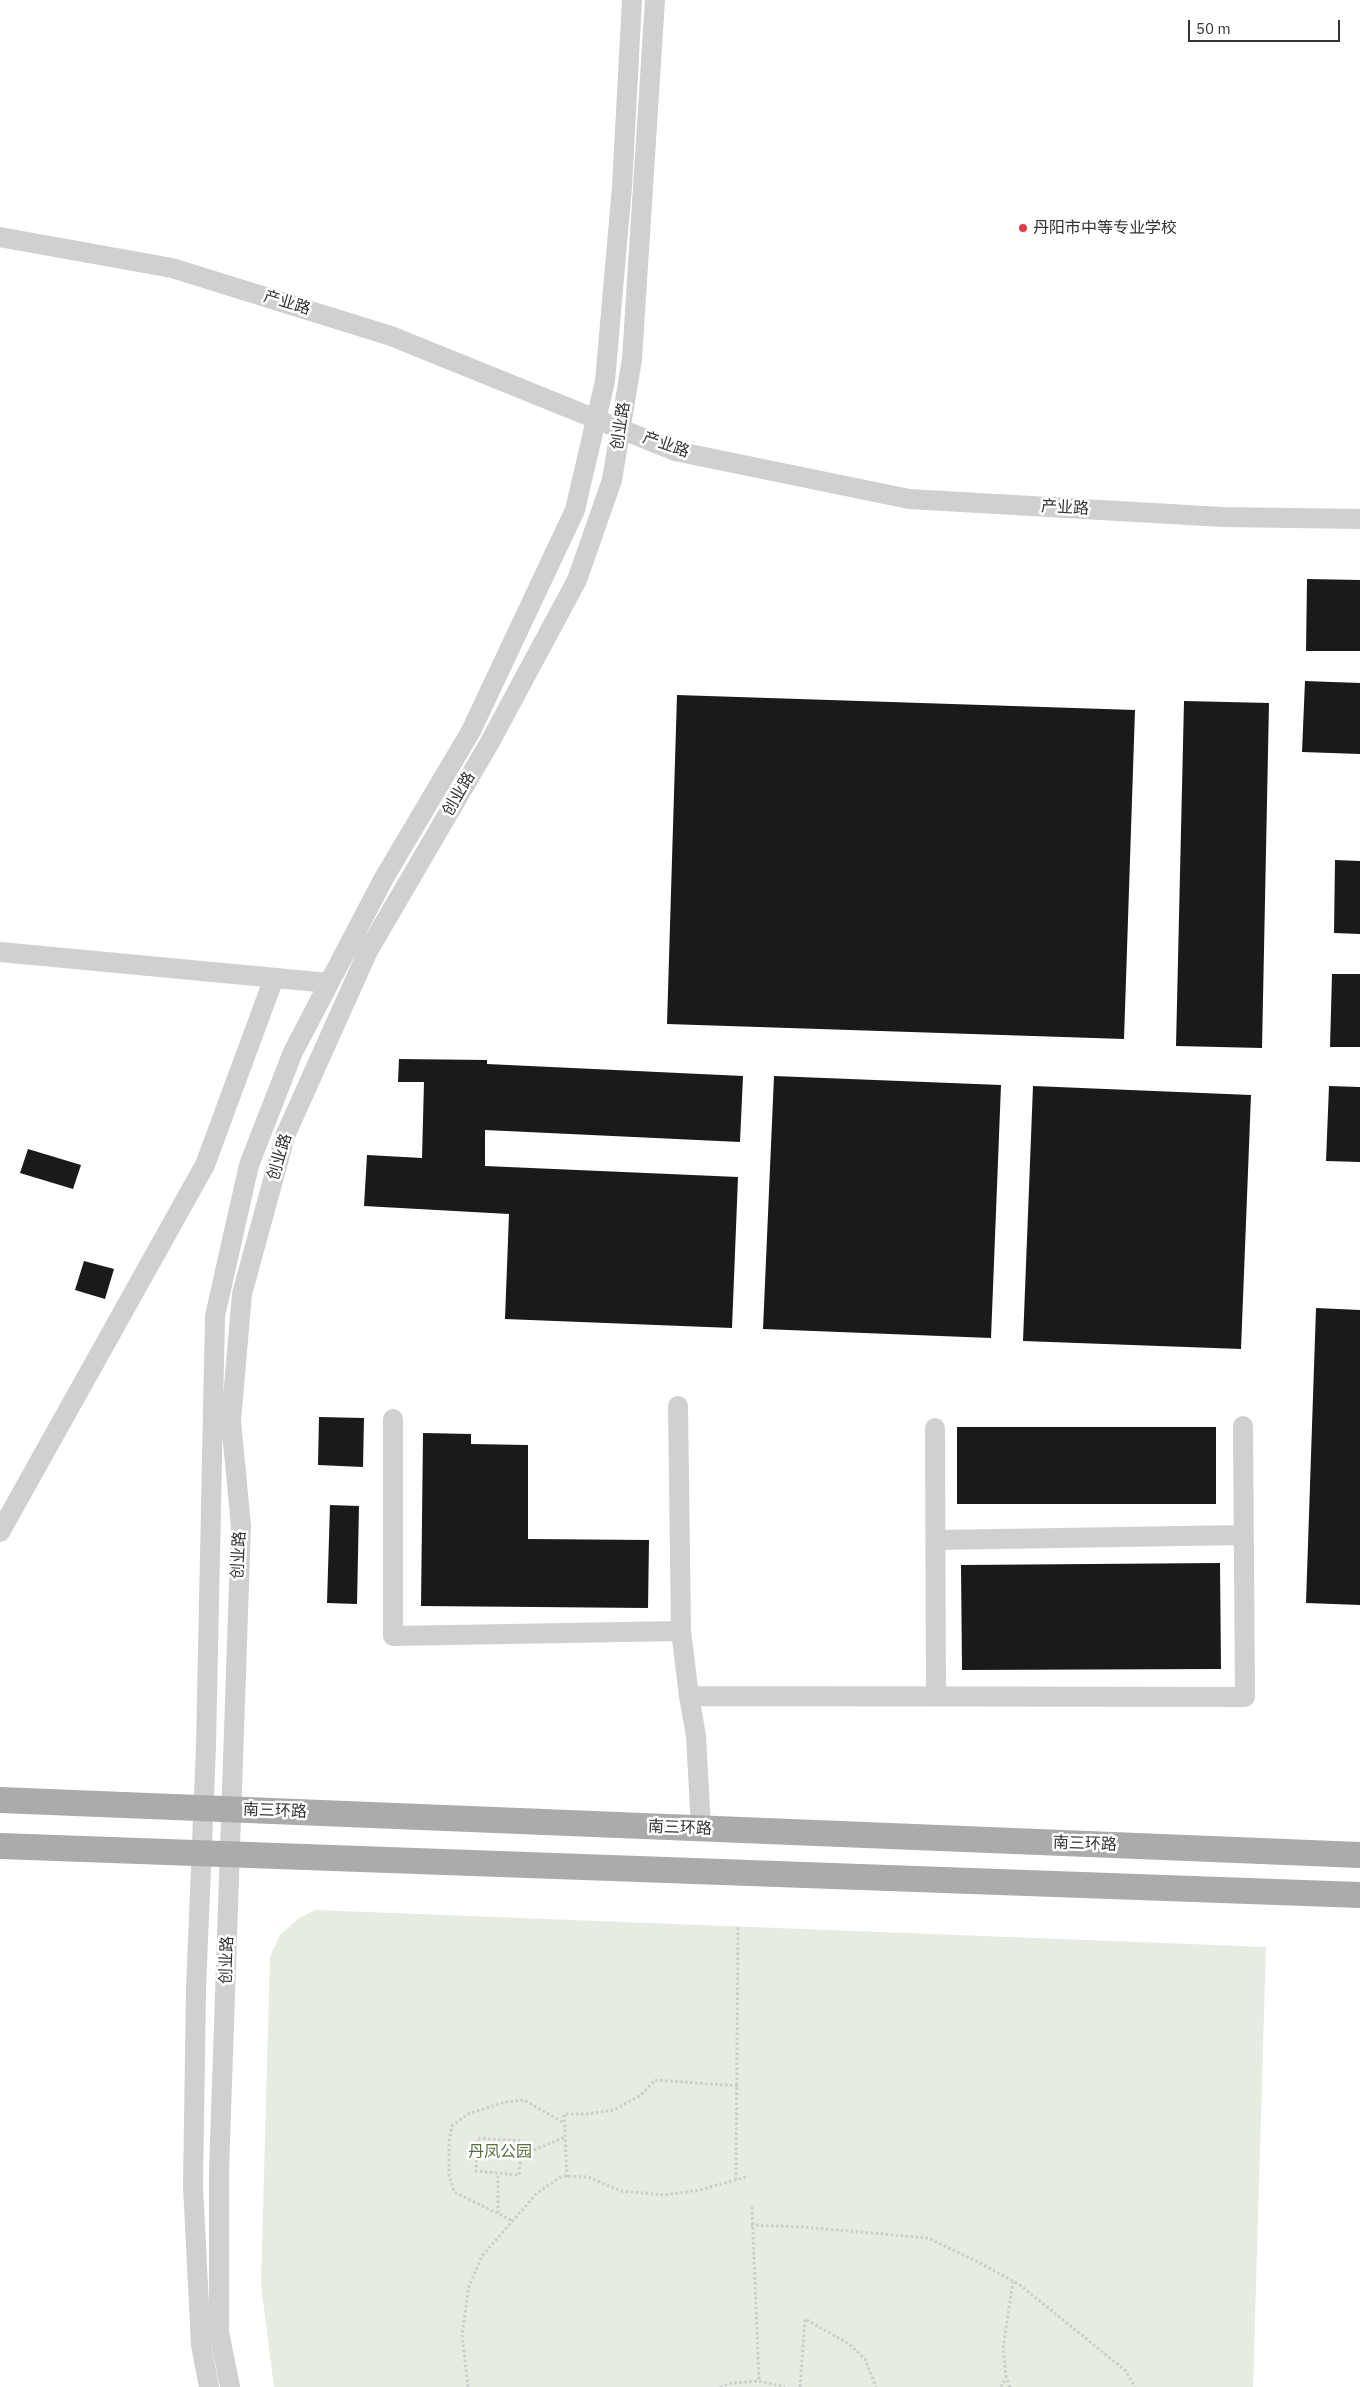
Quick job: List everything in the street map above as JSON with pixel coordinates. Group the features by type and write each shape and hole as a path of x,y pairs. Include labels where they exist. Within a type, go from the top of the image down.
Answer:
{"main road":[{"name":"南三环路","path":"0,1800 1360,1855"},
{"path":"0,1846 1360,1895"}],"street":[{"name":"创业路","path":"209,2387 201,2345 193,2186 196,1990 204,1808 215,1316 249,1165 293,1052 384,878 471,731 575,510 606,371 622,187 632,0"},
{"name":"创业路","path":"230,2387 219,2332 219,2171 241,1526 231,1421 242,1294 285,1136 368,951 490,742 578,580 612,480 632,359 655,0"},
{"name":"产业路","path":"0,237 172,268 392,336 675,451 909,499 1223,517 1360,519"},
{"path":"0,952 329,983"},
{"path":"0,1532 205,1165 274,978"},
{"path":"678,1406 681,1632 696,1736 701,1828"},
{"path":"393,1419 393,1636 681,1632"},
{"path":"689,1696 1245,1697 1243,1426"},
{"path":"935,1428 936,1697"},
{"path":"936,1540 1244,1535"}],"path":[{"path":"736,2180 738,1926"},
{"path":"567,2176 564,2114 587,2114 614,2110 641,2095 655,2080 738,2086"},
{"path":"511,2220 454,2192 449,2175 449,2142 452,2126 468,2114 505,2102 524,2100 564,2123"},
{"path":"520,2156 565,2137"},
{"path":"478,2138 522,2141 519,2174 498,2173 476,2172 478,2138"},
{"path":"498,2173 498,2213"},
{"path":"468,2387 462,2335 469,2286 482,2256 511,2220 537,2193 562,2176 588,2177 621,2191 664,2196 700,2190 746,2177"},
{"path":"752,2207 751,2225 759,2380"},
{"path":"751,2225 928,2238 978,2262 1013,2282 1078,2330 1126,2371 1134,2387"},
{"path":"1010,2387 1006,2376 1003,2348 1013,2282"},
{"path":"800,2387 805,2319 849,2344 865,2359 876,2387"},
{"path":"1001,2387 1006,2376"},
{"path":"720,2387 732,2383 759,2380 785,2387"}],"green space":[{"name":"丹凤公园","path":"315,1910 1266,1947 1253,2387 274,2387 261,2285 270,1957 280,1935 298,1919"}],"building":[{"path":"1307,579 1360,580 1360,651 1306,651"},
{"path":"1305,681 1360,683 1360,754 1302,752"},
{"path":"677,695 1135,710 1124,1039 667,1024"},
{"path":"1184,701 1269,703 1262,1048 1176,1046"},
{"path":"1335,860 1360,861 1360,934 1334,933"},
{"path":"1332,974 1360,974 1360,1047 1330,1047"},
{"path":"399,1059 487,1060 487,1064 743,1076 740,1142 485,1130 485,1166 738,1177 732,1328 505,1319 509,1214 364,1206 367,1155 422,1158 424,1082 398,1082"},
{"path":"774,1076 1001,1085 991,1338 763,1329"},
{"path":"1033,1086 1251,1095 1241,1349 1023,1341"},
{"path":"1329,1086 1360,1087 1360,1162 1326,1161"},
{"path":"28,1149 81,1165 73,1189 20,1173"},
{"path":"84,1261 114,1269 105,1299 75,1290"},
{"path":"1316,1308 1360,1310 1360,1605 1306,1603"},
{"path":"319,1417 364,1418 363,1467 318,1465"},
{"path":"957,1427 1216,1427 1216,1504 957,1504"},
{"path":"423,1433 471,1434 471,1444 528,1445 528,1539 649,1540 648,1608 421,1606"},
{"path":"330,1505 359,1506 357,1604 327,1603"},
{"path":"1220,1563 1221,1669 962,1670 961,1565"}],"place":[{"name":"丹阳市中等专业学校","path":"1023,228"}]}
